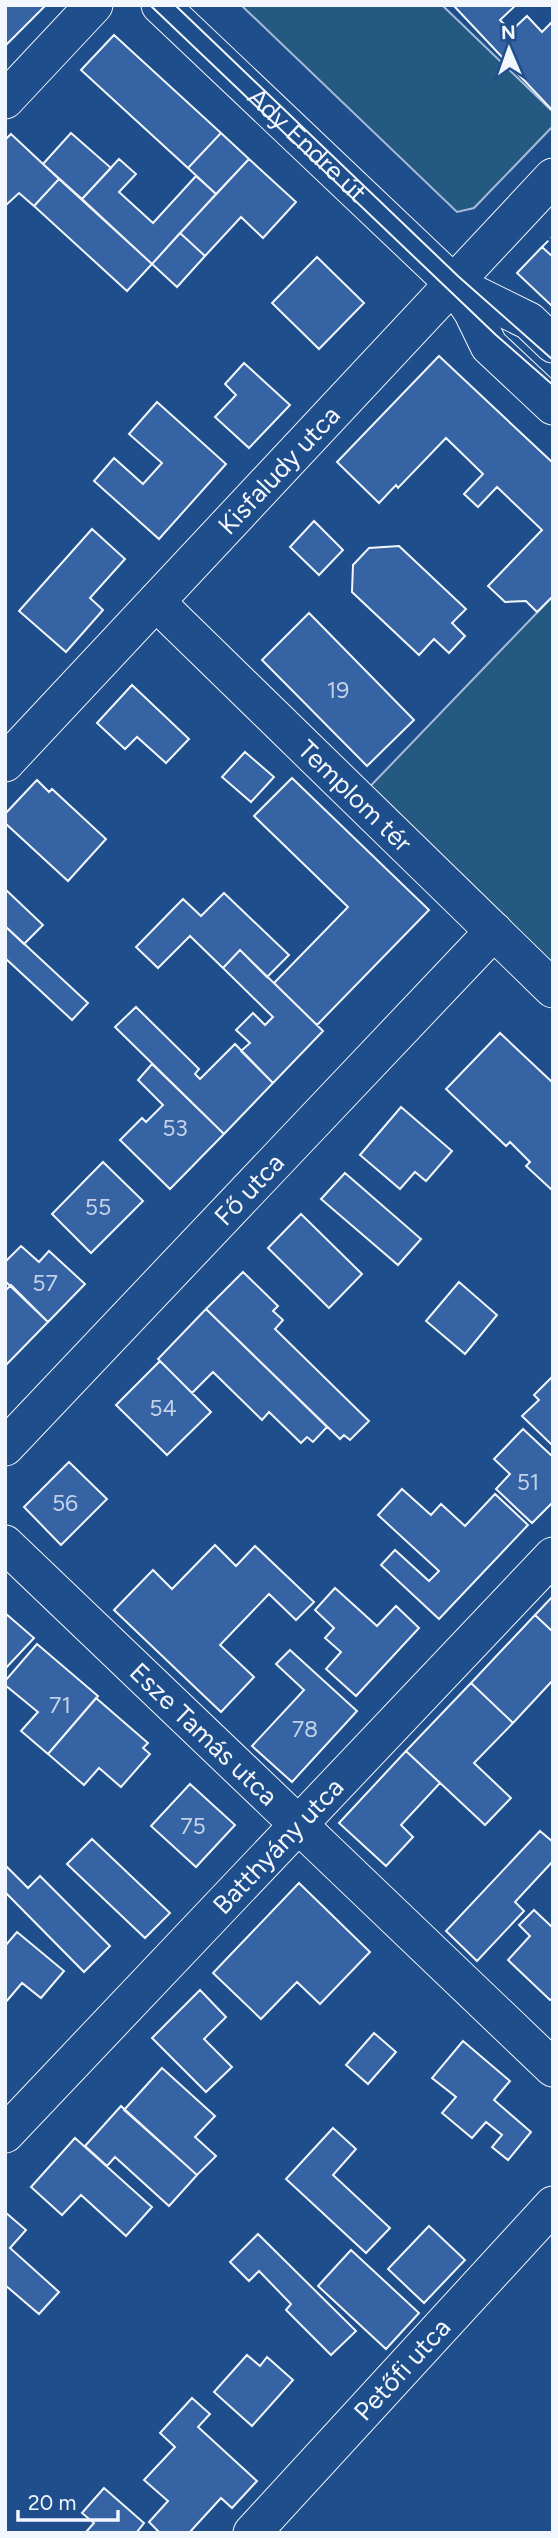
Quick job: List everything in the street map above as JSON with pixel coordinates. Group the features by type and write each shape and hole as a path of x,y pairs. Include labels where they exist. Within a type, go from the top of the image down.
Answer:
{"street":[{"path":"5,100 94,5"},
{"name":"Ady Endre út","path":"160,5 453,283 472,311 489,345 553,406"},
{"name":"Kisfaludy utca","path":"5,763 553,177"},
{"name":"Ady Endre út","path":"453,283 529,321 553,344"},
{"name":"Templom tér","path":"156,602 553,989"},
{"name":"Fő utca","path":"5,1447 494,931"},
{"name":"Esze Tamás utca","path":"5,1544 553,2068"},
{"name":"Batthyány utca","path":"5,2134 553,1556"},
{"name":"Petőfi utca","path":"252,2533 553,2205"}],"shaded area":[{"path":"241,5 442,5 553,112 553,126 474,208 457,212"},
{"path":"553,596 553,989 358,799"}],"building":[{"path":"5,5 46,5 5,46"},
{"path":"453,5 516,5 500,20 511,31 527,16 542,32 552,22 553,111"},
{"path":"114,35 221,133 188,168 81,70"},
{"path":"71,133 111,168 82,199 43,164"},
{"path":"221,133 249,159 216,194 188,168"},
{"path":"11,134 59,179 34,206 19,193 5,206 5,140"},
{"path":"119,159 136,174 119,192 153,223 196,176 216,194 152,264 82,199"},
{"path":"249,159 296,202 263,238 241,217 205,256 180,233"},
{"path":"59,179 152,264 127,291 34,206"},
{"path":"180,233 205,256 177,287 152,264"},
{"path":"542,247 553,257 553,307 517,273"},
{"path":"317,257 364,303 319,349 272,303"},
{"path":"439,356 553,463 553,596 537,612 526,601 505,602 488,586 542,530 497,487 478,507 464,494 483,474 446,438 398,488 396,485 379,503 337,462"},
{"path":"244,363 290,405 249,448 215,417 236,395 225,384"},
{"path":"157,402 226,464 159,539 94,481 114,458 143,484 162,463 129,434"},
{"path":"314,521 343,550 319,575 290,547"},
{"path":"92,529 125,559 90,598 103,610 66,652 19,611"},
{"path":"399,546 466,609 452,623 465,636 449,653 434,639 419,655 352,592 353,565 369,548"},
{"path":"309,613 414,720 367,766 262,660"},
{"path":"132,685 189,739 166,763 137,737 125,749 97,723"},
{"path":"245,752 274,777 251,802 222,777"},
{"path":"292,778 429,910 317,1025 274,983 348,907 254,816"},
{"path":"37,780 49,792 52,789 106,839 68,881 5,823 5,814"},
{"path":"5,889 43,925 24,944 5,926"},
{"path":"224,893 289,955 267,977 240,950 223,968 190,936 158,968 136,947 183,899 201,916"},
{"path":"5,926 88,1003 72,1020 5,958"},
{"path":"240,950 323,1031 273,1083 241,1051 250,1043 236,1030 253,1013 265,1025 273,1017 223,968"},
{"path":"136,1007 199,1069 195,1074 200,1079 235,1044 273,1083 224,1134 115,1027"},
{"path":"500,1033 553,1083 553,1191 526,1166 530,1162 510,1142 506,1146 446,1089"},
{"path":"152,1064 224,1134 170,1189 120,1140 142,1118 146,1122 163,1105 138,1080"},
{"path":"401,1107 452,1151 426,1181 415,1172 400,1189 360,1155"},
{"path":"103,1162 143,1201 91,1253 52,1214"},
{"path":"345,1173 421,1239 398,1265 321,1199"},
{"path":"301,1214 362,1274 329,1308 268,1248"},
{"path":"21,1246 39,1262 49,1251 85,1284 48,1322 5,1281 5,1262"},
{"path":"243,1272 278,1306 273,1311 283,1320 275,1329 369,1421 350,1440 344,1435 340,1439 206,1309"},
{"path":"459,1282 497,1315 465,1354 426,1321"},
{"path":"11,1285 48,1322 5,1366 5,1291"},
{"path":"206,1309 327,1427 313,1442 307,1437 301,1443 269,1412 262,1420 213,1372 192,1393 158,1359"},
{"path":"160,1361 211,1412 167,1455 116,1405"},
{"path":"553,1376 553,1446 522,1416 539,1400 534,1395"},
{"path":"523,1429 553,1457 553,1502 532,1523 496,1489 510,1474 494,1459"},
{"path":"69,1462 107,1499 61,1545 24,1507"},
{"path":"402,1489 431,1515 441,1504 465,1526 495,1494 528,1525 439,1619 381,1565 395,1550 429,1581 439,1571 378,1515"},
{"path":"215,1545 236,1566 255,1546 314,1602 296,1620 269,1594 220,1645 254,1677 221,1712 114,1610 153,1570 172,1589"},
{"path":"335,1588 377,1626 396,1606 419,1628 356,1696 326,1669 341,1652 325,1638 334,1628 315,1610"},
{"path":"553,1596 553,1632 535,1615"},
{"path":"5,1613 34,1638 5,1669"},
{"path":"535,1615 553,1632 553,1680 513,1723 471,1683"},
{"path":"37,1644 98,1696 48,1754 21,1731 38,1712 5,1685 5,1681"},
{"path":"290,1650 357,1711 292,1782 252,1746 304,1690 276,1664"},
{"path":"471,1683 513,1723 474,1763 511,1798 485,1825 406,1751"},
{"path":"96,1698 148,1743 143,1748 150,1754 121,1787 99,1768 84,1785 48,1754"},
{"path":"406,1751 440,1783 401,1825 413,1837 386,1866 339,1823"},
{"path":"190,1784 235,1825 196,1867 151,1826"},
{"path":"540,1831 553,1842 553,1861 515,1902 524,1911 477,1961 446,1931"},
{"path":"92,1839 170,1913 145,1938 67,1864"},
{"path":"5,1865 28,1888 40,1876 110,1946 84,1972 5,1892"},
{"path":"299,1883 370,1952 320,2004 297,1982 261,2019 213,1973"},
{"path":"534,1910 553,1928 553,1998 550,2000 508,1960 530,1936 519,1925"},
{"path":"17,1932 64,1971 41,1998 22,1983 5,2003 5,1946"},
{"path":"200,1990 226,2017 204,2039 232,2067 206,2092 152,2038"},
{"path":"374,2033 396,2052 368,2084 346,2065"},
{"path":"463,2041 510,2081 494,2100 531,2132 508,2160 492,2147 502,2135 486,2122 472,2138 442,2113 456,2097 432,2078"},
{"path":"162,2068 215,2116 195,2137 216,2156 197,2175 124,2110"},
{"path":"121,2106 197,2175 169,2206 115,2157 107,2166 85,2146"},
{"path":"333,2128 356,2149 333,2175 390,2228 366,2253 286,2179"},
{"path":"75,2138 152,2207 126,2236 81,2195 62,2215 31,2187"},
{"path":"5,2212 26,2230 10,2248 59,2292 39,2314 5,2285"},
{"path":"429,2226 465,2260 424,2303 388,2269"},
{"path":"258,2234 356,2331 331,2355 286,2310 291,2304 259,2271 249,2281 230,2262"},
{"path":"351,2250 419,2313 386,2349 318,2286"},
{"path":"247,2355 260,2366 267,2357 293,2380 252,2426 214,2392"},
{"path":"192,2398 210,2414 198,2427 257,2481 232,2508 221,2498 189,2533 160,2533 149,2522 168,2501 144,2480 175,2447 160,2433"},
{"path":"104,2488 144,2523 136,2533 85,2533 94,2523 82,2513"}],"tram line":[{"path":"150,5 496,335 553,385"},
{"path":"175,5 459,277 553,360"}],"fence":[{"path":"542,247 553,236"}]}
